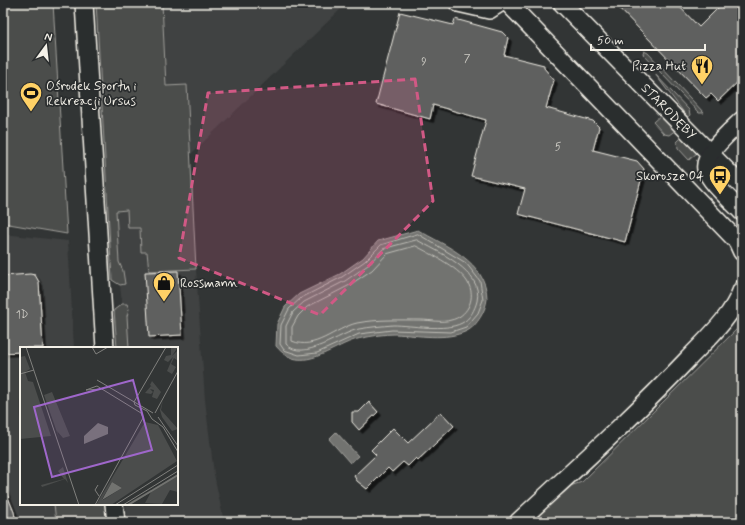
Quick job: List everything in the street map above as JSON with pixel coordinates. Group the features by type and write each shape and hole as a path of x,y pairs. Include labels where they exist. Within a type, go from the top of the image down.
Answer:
{"street":[{"path":"84,3 105,347"},
{"path":"458,3 489,10 500,3"},
{"path":"508,3 737,241 742,252"},
{"name":"STARODĘBY","path":"562,3 742,186"},
{"path":"742,120 711,153 705,162 708,174 742,212"},
{"path":"518,522 650,398 722,323 738,301 742,289"},
{"path":"114,505 116,522"}],"highlighted area":[{"path":"415,79 433,201 320,315 179,258 208,93"}],"shaded area":[{"name":"Ośrodek Sportu i Rekreacji Ursus","path":"3,3 53,3 67,234 3,223"},
{"path":"96,3 162,3 166,86 187,85 196,269 149,271 147,252 141,252 140,228 128,228 127,210 116,211 119,262 123,271 125,284 120,285 112,280"},
{"path":"162,3 347,3 191,154 187,85 166,86"},
{"path":"644,51 648,53 704,113 699,113 643,54"},
{"path":"655,74 689,110 690,115 688,118"},
{"path":"662,114 676,130 669,135 664,134 653,122"},
{"path":"683,136 698,152 689,160 678,148 677,142"},
{"path":"127,210 140,227 141,252 147,251 149,271 196,269 205,400 214,474 224,522 127,522 126,505 178,505 178,347 117,347 114,310 122,304 120,285 112,280 108,211"},
{"path":"3,234 68,241 74,347 20,347 20,505 84,505 85,522 3,522"},
{"path":"122,304 127,304 129,309 127,316 129,347 117,347 114,310"},
{"path":"742,324 742,522 527,522 561,489 582,482"},
{"path":"54,505 107,505 108,522 56,522"}],"water":[{"path":"418,230 463,256 480,274 485,286 487,299 485,308 471,329 459,334 441,337 395,334 366,337 351,341 318,356 307,359 296,359 286,355 276,346 277,324 285,307 299,294 340,274 363,258 378,241"},
{"path":"336,432 358,456 350,463 329,439"}],"building":[{"path":"614,3 676,3 699,27 723,3 742,3 742,78 718,101 711,94 706,98"},
{"path":"400,12 453,25 455,19 502,32 508,38 504,55 544,65 544,68 554,80 546,108 593,121 599,127 593,150 637,161 644,169 625,242 518,214 525,189 471,176 486,120 433,105 430,119 376,104"},
{"name":"Rossmann","path":"178,271 182,335 149,337 145,272"},
{"path":"30,274 35,275 39,282 43,347 20,347 20,352 3,353 3,276"},
{"path":"369,402 378,412 359,430 352,422 352,412 359,412"},
{"path":"441,412 454,426 418,460 416,458 408,466 403,462 392,472 388,468 367,489 357,481 354,476 376,455 371,450 393,428 408,443"},
{"path":"3,485 14,512 16,522 3,522"}],"place":[{"name":"Pizza Hut","path":"702,86"},
{"name":"Ośrodek Sportu i Rekreacji Ursus","path":"31,112"},
{"name":"Skorosze 04","path":"720,196"},
{"name":"Rossmann","path":"164,302"}]}
